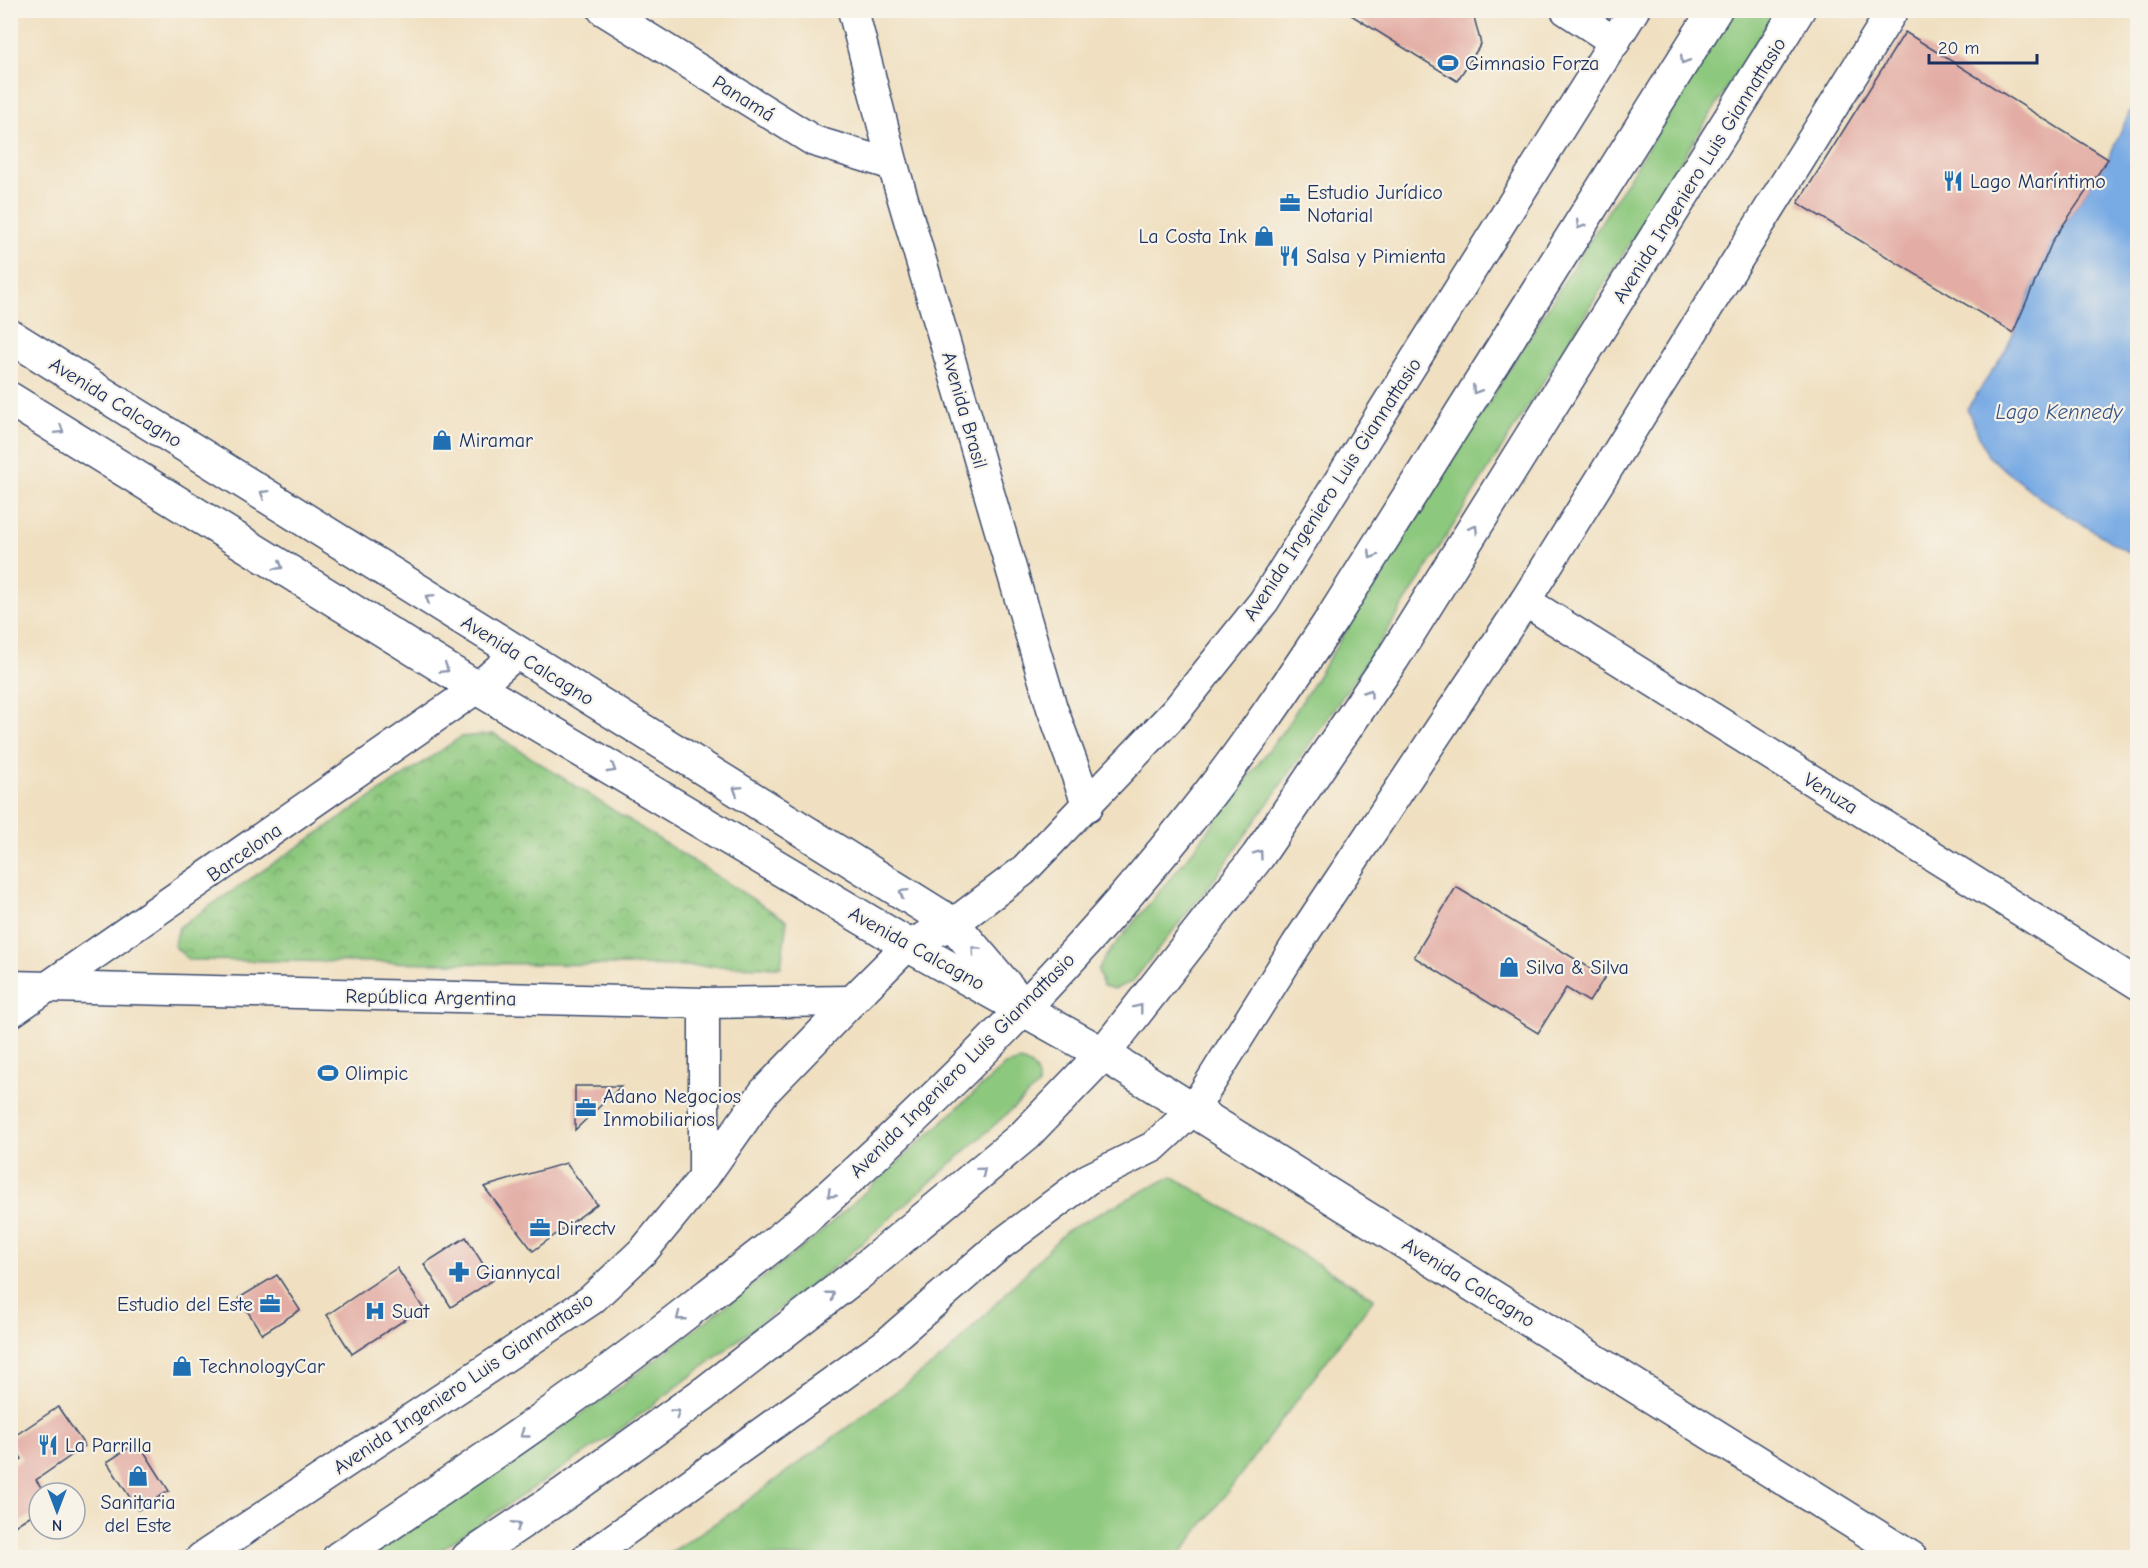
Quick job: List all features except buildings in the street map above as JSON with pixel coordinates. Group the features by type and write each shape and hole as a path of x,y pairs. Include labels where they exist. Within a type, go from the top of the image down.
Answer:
{"main road":[{"name":"Avenida Ingeniero Luis Giannattasio","path":"339,1557 501,1450 622,1363 794,1228 1025,1008 1184,826 1266,718 1332,619 1715,10"},
{"name":"Avenida Ingeniero Luis Giannattasio","path":"468,1557 565,1493 706,1392 858,1274 1024,1135 1103,1054 1258,856 1393,658 1798,10"},
{"name":"Avenida Calcagno","path":"10,336 952,924 1025,1008"},
{"name":"Avenida Calcagno","path":"10,399 477,688 908,945 1025,1008 1103,1054 1911,1557"}],"street":[{"name":"Panamá","path":"603,10 814,141 893,165"},
{"name":"Avenida Brasil","path":"853,10 893,165 1052,708 1088,806"},
{"path":"1566,10 1615,42"},
{"name":"Avenida Ingeniero Luis Giannattasio","path":"201,1557 591,1300 645,1249 704,1177 764,1092 852,1001 908,945 952,924 1023,872 1176,711 1264,601 1634,10"},
{"path":"587,1557 886,1343 1000,1245 1088,1179 1153,1147 1193,1110 1297,944 1525,601 1893,10"},
{"name":"Venuza","path":"1525,601 2138,984"},
{"name":"Barcelona","path":"10,1013 50,988 477,688 517,653"},
{"name":"República Argentina","path":"10,986 704,1003 852,1001"},
{"path":"704,1003 704,1177"}],"green space":[{"path":"1733,11 1775,11 1376,649 1216,877 1132,982 1114,989 1103,986 1098,970 1105,957 1192,852 1286,727"},
{"path":"494,734 787,921 781,967 189,960 174,946 179,927 461,737"},
{"path":"1021,1061 1035,1070 1038,1076 1038,1086 842,1261 624,1427 430,1557 370,1557 605,1398 811,1241 1005,1065"},
{"path":"1172,1176 1374,1298 1178,1557 664,1557 729,1514 947,1354 1067,1230"}],"water":[{"name":"Lago Kennedy","path":"2137,96 2137,558 2040,498 1988,456 1967,409 2006,350 2053,240 2108,159"}],"place":[{"name":"Gimnasio Forza","path":"1448,63"},
{"name":"Lago Maríntimo","path":"1953,181"},
{"name":"Estudio Jurídico Notarial","path":"1290,203"},
{"name":"La Costa Ink","path":"1264,236"},
{"name":"Salsa y Pimienta","path":"1289,256"},
{"name":"Miramar","path":"442,440"},
{"name":"Silva & Silva","path":"1509,967"},
{"name":"Olimpic","path":"328,1073"},
{"name":"Adano Negocios Inmobiliarios","path":"586,1108"},
{"name":"Directv","path":"540,1228"},
{"name":"Giannycal","path":"459,1272"},
{"name":"Estudio del Este","path":"270,1304"},
{"name":"Suat","path":"375,1311"},
{"name":"TechnologyCar","path":"182,1366"},
{"name":"La Parrilla","path":"48,1445"},
{"name":"Sanitaria del Este","path":"138,1476"}]}
